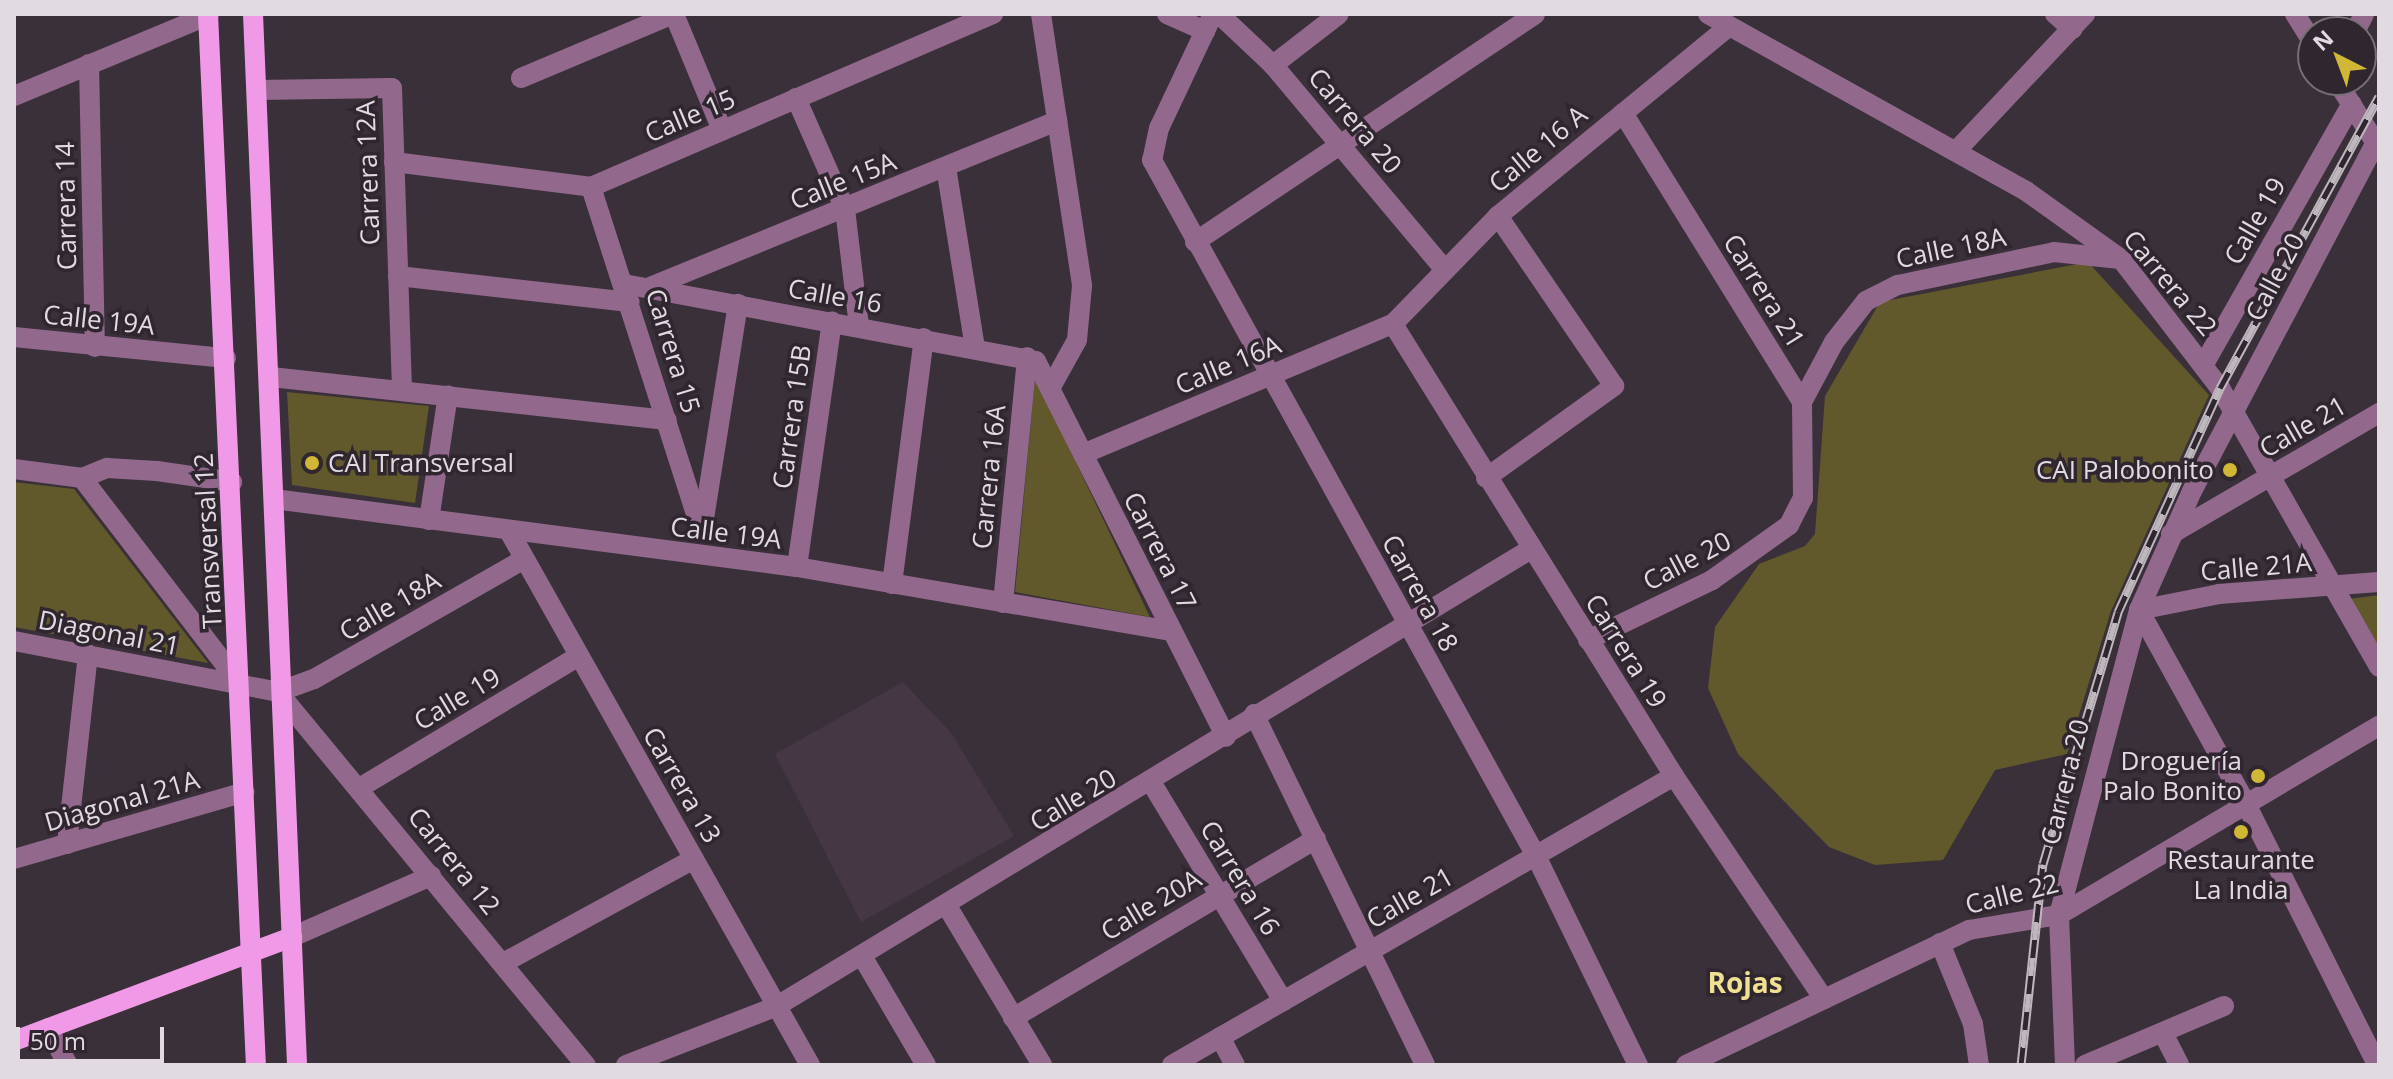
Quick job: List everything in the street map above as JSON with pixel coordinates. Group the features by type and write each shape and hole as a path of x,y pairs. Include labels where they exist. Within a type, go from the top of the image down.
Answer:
{"main road":[{"path":"253,14 271,377 278,692 297,1065"},
{"name":"Transversal 12","path":"208,15 232,482 256,1065"},
{"path":"14,1041 292,937"}],"street":[{"path":"521,78 674,14 722,130"},
{"name":"Calle 15","path":"591,187 993,14"},
{"path":"1041,14 1082,286 1077,340 1051,387"},
{"path":"1167,14 1212,20"},
{"path":"1273,65 1339,14"},
{"path":"1195,242 1340,141 1535,14"},
{"name":"Carrera 22","path":"1708,14 1957,150 2077,221 2121,259 2204,364 2267,479 2379,667"},
{"path":"1957,150 2079,21 2055,14"},
{"path":"14,96 208,15"},
{"name":"Carrera 20","path":"1212,20 1273,65 1340,141 1444,269"},
{"name":"Carrera 18","path":"1212,20 1150,149 1195,242 1272,374 1405,622 1536,856 1638,1065"},
{"name":"Calle 16 A","path":"1393,324 1498,216 1729,26"},
{"name":"Carrera 14","path":"89,64 95,347"},
{"name":"Carrera 12A","path":"257,90 392,88 402,390"},
{"path":"2347,96 2378,143"},
{"path":"796,98 845,209 859,327"},
{"name":"Calle 19","path":"2204,364 2352,104"},
{"name":"Carrera 21","path":"1623,113 1802,402 1805,479 1798,512"},
{"name":"Calle 15A","path":"648,288 1057,121"},
{"name":"Calle 20","path":"2139,610 2171,534 2233,412 2378,143"},
{"path":"394,162 591,187"},
{"path":"946,167 975,348"},
{"name":"Carrera 15","path":"591,187 702,532"},
{"path":"1486,478 1614,386 1498,216"},
{"name":"Calle 18A","path":"1802,402 1852,315 1881,291 2054,252 2121,259"},
{"path":"398,276 627,293"},
{"name":"Calle 16","path":"627,293 648,288 1032,359"},
{"path":"699,557 738,304"},
{"name":"Carrera 15B","path":"797,567 832,321"},
{"name":"Calle 16A","path":"1083,454 1393,324"},
{"name":"Carrera 19","path":"1393,324 1674,776 1824,999"},
{"name":"Calle 19A","path":"14,337 226,358"},
{"path":"892,584 924,338"},
{"name":"Carrera 17","path":"1032,359 1051,387 1226,737"},
{"name":"Carrera 16A","path":"1003,603 1032,359"},
{"path":"271,377 667,420"},
{"path":"429,520 448,395"},
{"name":"Calle 21","path":"2171,534 2379,413"},
{"path":"14,469 82,478 107,468 232,482"},
{"path":"82,478 241,685 278,692"},
{"name":"Calle 19A","path":"274,499 699,557 797,567 1171,631"},
{"name":"Calle 20","path":"1588,640 1750,557 1798,512"},
{"name":"Carrera 13","path":"509,531 810,1065"},
{"name":"Calle 20","path":"626,1065 777,1006 1226,737 1254,714 1405,622 1531,549"},
{"name":"Calle 18A","path":"278,692 314,679 524,559"},
{"name":"Calle 21A","path":"2139,610 2219,594 2379,582"},
{"path":"2139,610 2246,804 2377,1065"},
{"name":"Carrera 20","path":"2065,1065 2059,915 2139,610"},
{"name":"Diagonal 21","path":"14,641 241,685"},
{"path":"67,844 88,654"},
{"name":"Calle 19","path":"361,787 579,656"},
{"name":"Carrera 12","path":"278,692 361,787 586,1065"},
{"path":"1254,714 1371,950 1421,1063"},
{"name":"Calle 22","path":"1686,1065 1940,943 1997,921 2059,915 2379,726"},
{"name":"Calle 21","path":"1172,1065 1674,776"},
{"name":"Carrera 16","path":"1151,782 1283,1001"},
{"name":"Diagonal 21A","path":"14,859 244,792"},
{"name":"Calle 20A","path":"1013,1018 1316,839"},
{"path":"503,963 694,859"},
{"path":"292,937 431,876"},
{"path":"947,906 1042,1065"},
{"path":"1940,943 1973,1024 1979,1065"},
{"path":"862,956 926,1065"},
{"path":"2085,1065 2224,1006"},
{"path":"48,1028 68,1065"},
{"path":"2163,1033 2179,1065"},
{"path":"1220,1037 1235,1065"}],"shaded area":[{"path":"2088,262 2209,395 2111,611 2067,754 1995,770 1943,860 1875,865 1829,847 1738,754 1708,688 1715,627 1759,564 1805,546 1815,534 1825,396 1880,302"},
{"path":"1035,377 1150,617 1015,592"},
{"path":"287,392 429,406 415,503 292,485"},
{"path":"14,482 74,489 208,663 14,627"},
{"path":"2379,595 2379,650 2349,599"},
{"path":"903,682 952,734 1014,836 861,922 775,754"}],"railway":[{"path":"2021,1065 2043,864 2118,612 2220,388 2379,96"}],"place":[{"name":"CAI Transversal","path":"312,463"},
{"name":"CAI Palobonito","path":"2230,470"},
{"name":"Droguería Palo Bonito","path":"2258,776"},
{"name":"Restaurante La India","path":"2241,832"}],"district":[{"name":"Rojas","path":"1745,982"}]}
